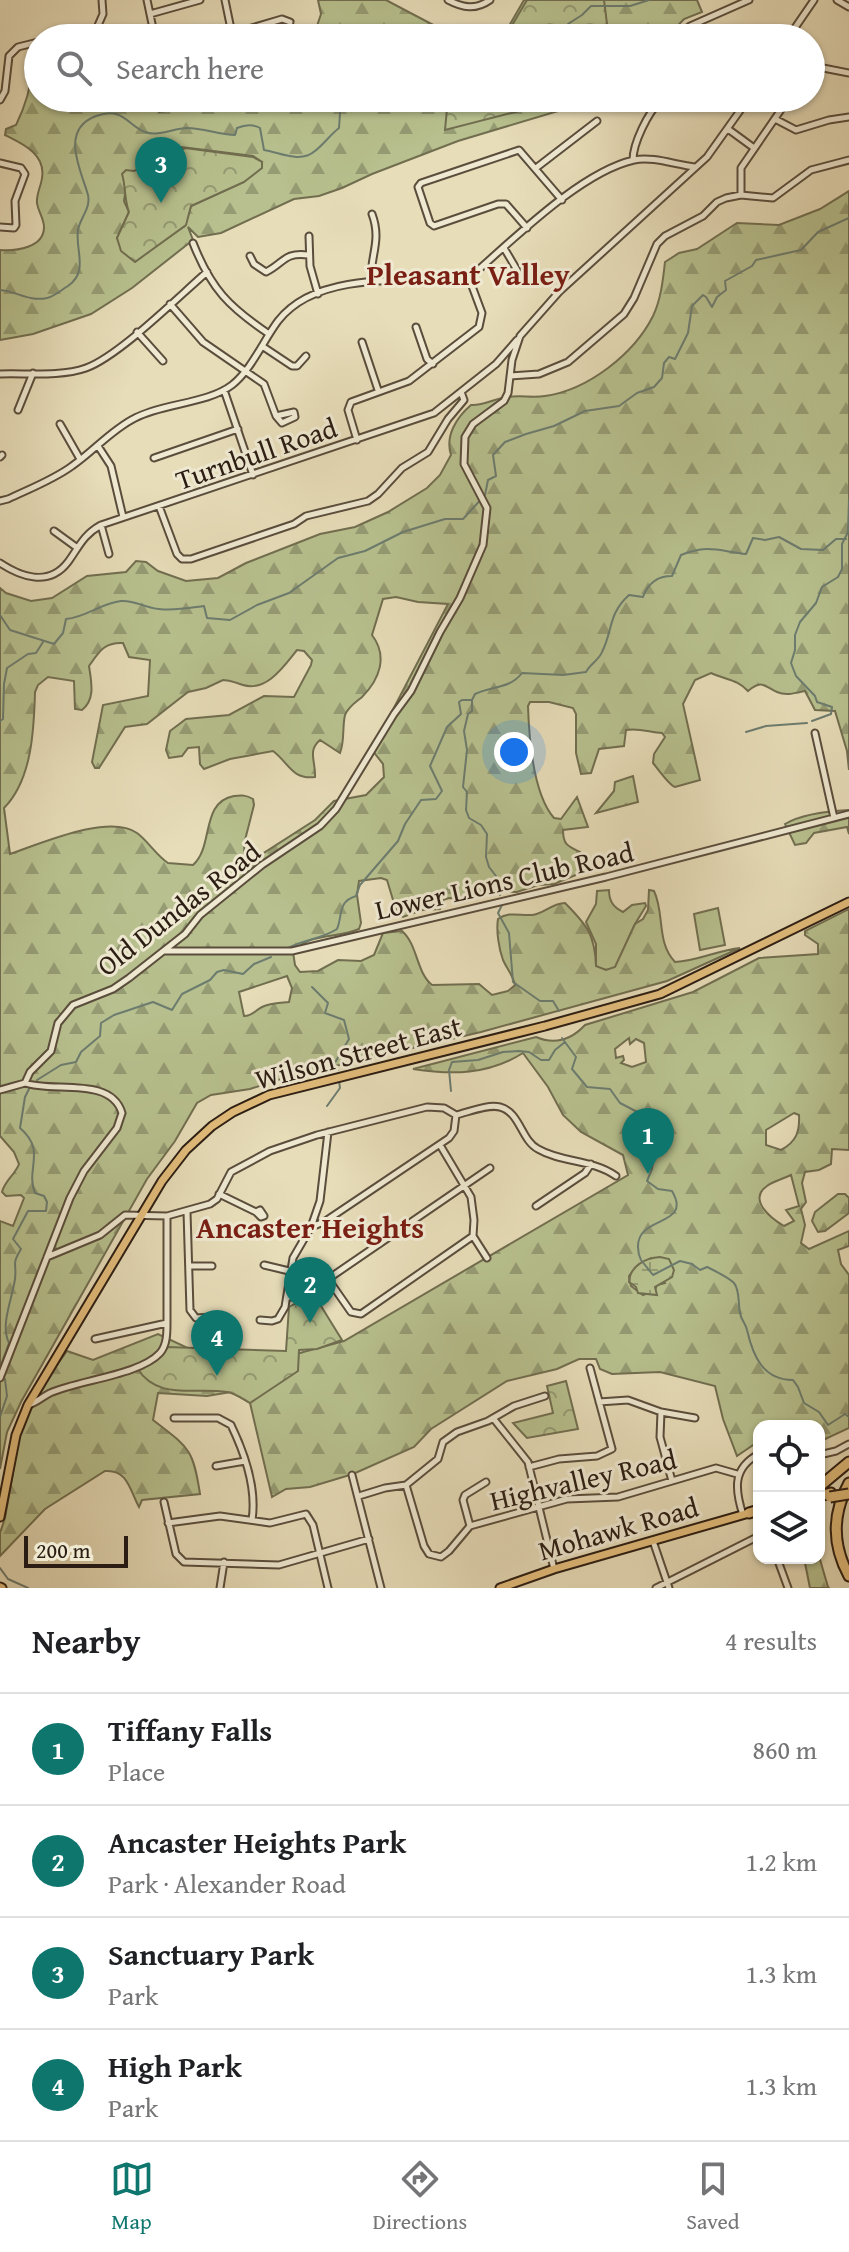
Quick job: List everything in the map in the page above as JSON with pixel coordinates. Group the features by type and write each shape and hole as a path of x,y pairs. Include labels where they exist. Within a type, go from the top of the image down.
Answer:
{"highway":[{"path":"825,1482 849,1462"},
{"path":"849,1483 835,1521 838,1550 849,1576"},
{"path":"825,1496 849,1492"}],"main road":[{"name":"Wilson Street East","path":"0,1517 16,1435 28,1405 140,1215 186,1150 223,1119 256,1100 283,1090 545,1026 660,994 849,902"},
{"name":"Mohawk Road","path":"500,1588 554,1569 752,1513"}],"street":[{"path":"99,24 103,14 102,0"},
{"path":"147,0 152,24"},
{"path":"150,14 200,0"},
{"path":"225,0 230,24"},
{"path":"448,0 461,7 470,4 479,6 490,0"},
{"path":"695,24 749,0"},
{"path":"798,24 814,0"},
{"path":"837,0 849,7"},
{"path":"265,24 282,19 289,24"},
{"path":"0,100 5,91 9,56 24,46"},
{"path":"825,68 849,73"},
{"path":"633,160 634,149 651,112"},
{"name":"Turnbull Road","path":"0,563 17,574 33,578 47,576 67,563 83,537 101,525 434,413 496,364 559,292 716,147 740,112"},
{"path":"741,195 741,168 780,112"},
{"path":"775,119 796,130 849,117"},
{"path":"536,168 597,121"},
{"path":"728,129 754,148"},
{"path":"527,228 506,204 434,226 430,223 418,187 421,183 514,150 523,153 562,200"},
{"path":"0,501 51,479 136,417 224,390 246,370 269,334 296,304 350,284 469,278 527,228 596,176 633,160 648,159 695,167"},
{"path":"510,376 539,374 568,362 629,308 652,252 665,236 703,216 717,202 741,195 773,198 811,170 849,160"},
{"path":"0,163 21,168 25,174 15,201 16,225 14,228 0,227"},
{"path":"675,165 684,176"},
{"path":"371,282 371,263 378,237 372,214"},
{"path":"309,236 308,255 318,294"},
{"path":"193,243 207,272 228,303 269,334"},
{"path":"504,248 517,270"},
{"path":"250,256 254,264 266,272 282,258 292,254 308,255"},
{"path":"0,374 66,372 89,367 137,332 207,272"},
{"path":"357,440 348,405 356,398 409,381 481,323 482,313 469,278"},
{"path":"170,304 203,342 267,388 276,416"},
{"path":"416,327 427,359 433,364"},
{"path":"137,332 163,361"},
{"name":"Old Dundas Road","path":"29,1084 30,1072 51,1051 58,1023 67,1010 79,1001 113,989 164,951 185,934 200,915 262,865 320,826 336,809 411,691 460,598 485,538 488,513 464,464 465,437 473,424 504,401 520,336"},
{"path":"362,342 379,390"},
{"path":"262,346 292,366 297,366 306,356"},
{"path":"18,410 33,373"},
{"path":"224,390 253,475"},
{"path":"159,506 177,554 182,559 191,559 294,524 306,516 368,501 402,468 428,452 448,419 462,404 461,392"},
{"path":"60,424 80,459"},
{"path":"154,458 238,429"},
{"path":"98,446 111,466 123,517"},
{"path":"101,525 109,554"},
{"path":"54,531 76,547"},
{"path":"815,733 834,818"},
{"name":"Lower Lions Club Road","path":"164,951 292,951 606,877 849,814"},
{"path":"0,1090 29,1084 102,1092 115,1101 122,1113 117,1128 84,1171 73,1193 0,1378"},
{"path":"47,1257 100,1235 125,1215 167,1216 210,1204 231,1172 270,1151 328,1132 427,1107 444,1108 456,1115 502,1107 513,1116 533,1146 591,1164 616,1176"},
{"path":"311,1227 324,1222 440,1145 454,1131 456,1115"},
{"path":"260,1320 278,1319 287,1297 293,1258 311,1227 321,1194 328,1132"},
{"path":"440,1145 466,1184 473,1209 473,1236 487,1258"},
{"path":"536,1206 585,1173 591,1164"},
{"path":"287,1297 297,1297 328,1279 490,1168"},
{"path":"219,1194 256,1212"},
{"path":"187,1212 190,1310 194,1317 212,1317"},
{"path":"28,1405 50,1393 147,1362 164,1346 167,1323 167,1216"},
{"path":"328,1279 351,1312 361,1314 473,1236"},
{"path":"264,1265 289,1271"},
{"path":"189,1266 212,1266"},
{"path":"95,1339 167,1323"},
{"path":"529,1467 611,1451 613,1446 590,1368"},
{"path":"359,1496 406,1485 438,1459 443,1442 463,1429 545,1396"},
{"path":"599,1402 628,1400 661,1412 695,1418"},
{"path":"661,1412 660,1437 672,1481"},
{"path":"174,1418 218,1418 231,1425 255,1499 252,1520"},
{"path":"493,1418 525,1455 554,1569"},
{"path":"825,1454 849,1444"},
{"path":"752,1513 736,1490 737,1474 753,1458"},
{"path":"216,1466 245,1461"},
{"name":"Highvalley Road","path":"406,1485 429,1554 434,1557 446,1555 470,1526 538,1507 575,1498 618,1497 716,1468 737,1474"},
{"path":"352,1475 381,1588"},
{"path":"470,1526 463,1500 465,1495 486,1482"},
{"path":"164,1502 180,1561 279,1565 369,1539"},
{"path":"168,1523 208,1516 270,1523 309,1516 328,1588"},
{"path":"656,1588 753,1539"},
{"path":"653,1541 667,1585"},
{"path":"220,1588 224,1562"},
{"path":"779,1564 788,1588"}],"green space":[{"path":"318,0 386,0 431,24 318,24 321,14"},
{"path":"524,0 697,0 702,12 679,24 510,24"},
{"path":"527,0 604,0 607,24 513,24"},
{"path":"24,106 24,112 555,112 458,141 319,196 294,199 221,233 198,237 188,227 193,240 132,288 91,314 33,334 0,340 0,250 21,249 34,244 43,234 44,227 37,203 42,178 40,162 32,151 5,135 6,129 16,125","holes":["181,147 253,156 262,162 244,182 191,206 185,226 135,261 117,238 129,212 124,201 126,187"]},
{"path":"447,112 515,112 445,130"},
{"path":"185,148 253,157 262,162 262,168 244,182 191,206 186,225 135,262 121,251 117,238 129,212 122,174"},
{"path":"849,191 849,770 847,751 835,711 815,710 805,691 784,694 760,684 748,691 735,682 711,673 695,680 683,704 700,780 675,787 653,763 654,754 665,737 662,733 626,730 624,746 599,749 591,773 581,774 576,753 576,714 573,708 549,702 530,702 531,749 541,795 554,818 561,819 577,797 588,827 563,830 563,835 567,844 580,852 588,870 554,884 538,885 517,892 486,891 472,900 449,898 443,900 440,909 422,910 403,917 397,913 387,880 359,881 359,929 307,941 293,952 295,965 300,972 318,971 338,960 361,961 374,955 383,933 402,931 432,985 479,984 492,995 508,991 515,985 500,951 498,919 510,914 536,914 565,903 588,931 594,946 596,966 606,970 615,967 635,924 643,919 648,910 649,890 654,891 665,946 675,962 740,948 667,981 481,1032 284,1078 250,1089 211,1095 197,1103 175,1141 147,1179 21,1402 7,1432 0,1469 0,1221 13,1226 24,1198 21,1195 6,1196 2,1192 19,1164 14,1152 0,1136 0,588 31,601 52,598 87,576 126,572 136,561 146,562 158,571 186,581 218,578 246,563 320,534 355,527 388,512 427,488 440,475 451,455 449,441 453,428 471,405 508,397 540,397 561,392 593,378 622,356 653,316 660,296 665,262 679,253 697,249 737,223 779,225 820,209","holes":["396,597 448,604 372,750 383,764 384,777 366,795 334,801 315,820 245,865 244,844 254,805 253,799 242,795 223,800 216,807 203,847 193,865 168,863 137,833 110,826 74,832 10,854 4,808 21,783 26,769 35,692 48,677 74,681 75,709 82,710 91,695 89,666 103,649 111,644 123,643 129,657 150,660 148,696 103,705 92,762 95,768 99,768 125,727 147,724 188,692 223,680 260,685 274,676 297,650 304,651 312,660 311,665 294,697 264,696 229,715 186,719 170,731 166,750 169,758 182,756 188,748 199,747 200,764 204,769 230,759 273,751 296,773 315,777 313,753 316,744 320,740 340,753 346,712 368,690 377,675 381,659 372,635 383,599","287,976 292,988 289,1002 265,1006 244,1016 239,992"]},
{"path":"633,776 638,802 596,813 614,791 615,782"},
{"path":"849,810 849,834 847,827 814,833 806,843 795,845 785,824 807,815"},
{"path":"609,890 612,903 623,912 632,905 645,903 646,906 615,968 606,970 596,967 596,944 586,922 596,904 597,891"},
{"path":"718,908 725,945 700,950 694,914"},
{"path":"849,909 849,1150 832,1149 831,1164 805,1172 802,1183 806,1202 801,1209 805,1225 801,1243 809,1249 849,1231 849,1246 838,1250 841,1264 849,1275 849,1428 825,1439 825,1420 753,1420 753,1445 737,1456 715,1386 660,1372 612,1374 600,1369 596,1359 579,1359 557,1369 507,1381 431,1429 414,1447 353,1474 310,1487 286,1489 272,1497 250,1403 231,1392 207,1396 158,1393 153,1420 187,1450 195,1467 200,1494 142,1500 139,1507 123,1477 113,1471 105,1471 45,1509 0,1556 0,1533 21,1426 44,1383 67,1351 93,1360 158,1334 194,1351 296,1354 344,1341 628,1175 623,1155 581,1132 563,1115 548,1087 523,1053 497,1066 470,1072 413,1069 536,1037 562,1040 585,1025 693,992 759,958 818,954 818,944 805,935 805,931","holes":["629,1038 630,1044 636,1039 644,1043 646,1062 632,1067 621,1063 623,1056 616,1058 615,1049","794,1113 799,1115 799,1127 790,1144 781,1150 766,1145 766,1130","791,1175 799,1206 786,1210 794,1221 784,1226 764,1209 760,1197 767,1186","651,1258 665,1283 643,1295 631,1286 629,1276 637,1266"]},
{"path":"838,1194 849,1198 849,1213 825,1231 818,1232 812,1221 815,1212"},
{"path":"660,1257 669,1259 674,1270 672,1277 655,1287 657,1295 638,1293 629,1282 632,1271 644,1261"},
{"path":"313,1293 342,1340 317,1349 299,1350 298,1371 250,1403 227,1392 166,1389 155,1385 137,1368 157,1359 167,1347 286,1351 289,1307"},
{"path":"566,1381 578,1429 527,1438 513,1423 553,1413 547,1386"},
{"path":"805,1564 821,1564 829,1588 810,1588"}],"waterway":[{"path":"568,24 591,6 630,6 649,0"},
{"path":"0,290 34,299 47,298 68,286 78,274 78,230 89,200 75,141 85,122 96,116 113,113 150,133 187,128 235,135 237,128 254,126 260,128 264,150 303,157 315,151 339,128 340,112"},
{"path":"0,615 10,630 54,644 63,633 66,619 121,601 165,610 204,606 207,618 230,620 257,605 289,593 338,558 365,551 403,532 445,519 463,519 485,495 488,480 496,476 493,455 505,442 554,426 585,411 619,406 637,393 654,387 662,378 664,363 669,357 675,359 688,333 692,306 703,295 712,307 717,297 726,290 725,281 752,266 756,260 801,250 818,232 849,218"},
{"path":"812,721 831,714 832,707 817,702 796,676 791,663 795,635 800,622 816,603 822,587 838,577 842,569 842,544 848,532 849,500"},
{"path":"288,948 337,929 343,905 356,896 360,885 398,841 421,800 436,799 442,791 430,766 447,727 461,714 459,702 472,700 481,691 506,685 522,673 563,675 586,672 601,655 622,602 629,595 643,597 654,581 672,576 681,555 706,549 746,554 753,538 765,540 779,537 801,549 823,550 836,539 846,539"},
{"path":"0,721 3,719 7,668 28,654 36,653 43,642"},
{"path":"472,701 472,711 468,714 464,731 467,750 463,787 467,792 466,810 469,818 481,825 487,834 486,857 496,876 500,895"},
{"path":"746,732 766,726 807,723"},
{"path":"502,905 498,913 509,933 513,982 540,1001 553,1001 559,1011"},
{"path":"37,1080 61,1065 76,1062 81,1052 100,1036 101,1023 114,1015 153,1002 172,1010 182,994 210,980 217,972 224,970 243,974 254,964 271,957"},
{"path":"312,987 328,1003 325,1013 344,1020 349,1039 333,1066 338,1070"},
{"path":"562,1038 576,1057 572,1069 587,1087 610,1089 620,1103 645,1116 655,1147 647,1181 658,1189 672,1191 677,1202 670,1216 640,1237 638,1249 641,1260 653,1275 680,1261 700,1270 707,1267 734,1283 752,1349 761,1365 774,1376 793,1380 804,1403 819,1412 828,1425 845,1414 849,1417"},
{"path":"451,1091 449,1070 452,1062 519,1051 549,1060 565,1042"},
{"path":"327,1106 340,1088 339,1081"},
{"path":"1,1365 9,1343 6,1320 15,1279 15,1261 21,1249 13,1239 28,1211 46,1211 47,1202 44,1196 35,1193 32,1176 34,1152 28,1136 20,1128 29,1089"},
{"path":"0,1417 7,1396 5,1379"},
{"path":"0,1568 8,1579 28,1588"}],"place":[{"name":"Sanctuary Park","path":"161,203"},
{"name":"Tiffany Falls","path":"648,1174"},
{"name":"Ancaster Heights Park","path":"310,1323"},
{"name":"High Park","path":"217,1376"}],"district":[{"name":"Pleasant Valley","path":"468,274"},
{"name":"Ancaster Heights","path":"310,1227"}]}
